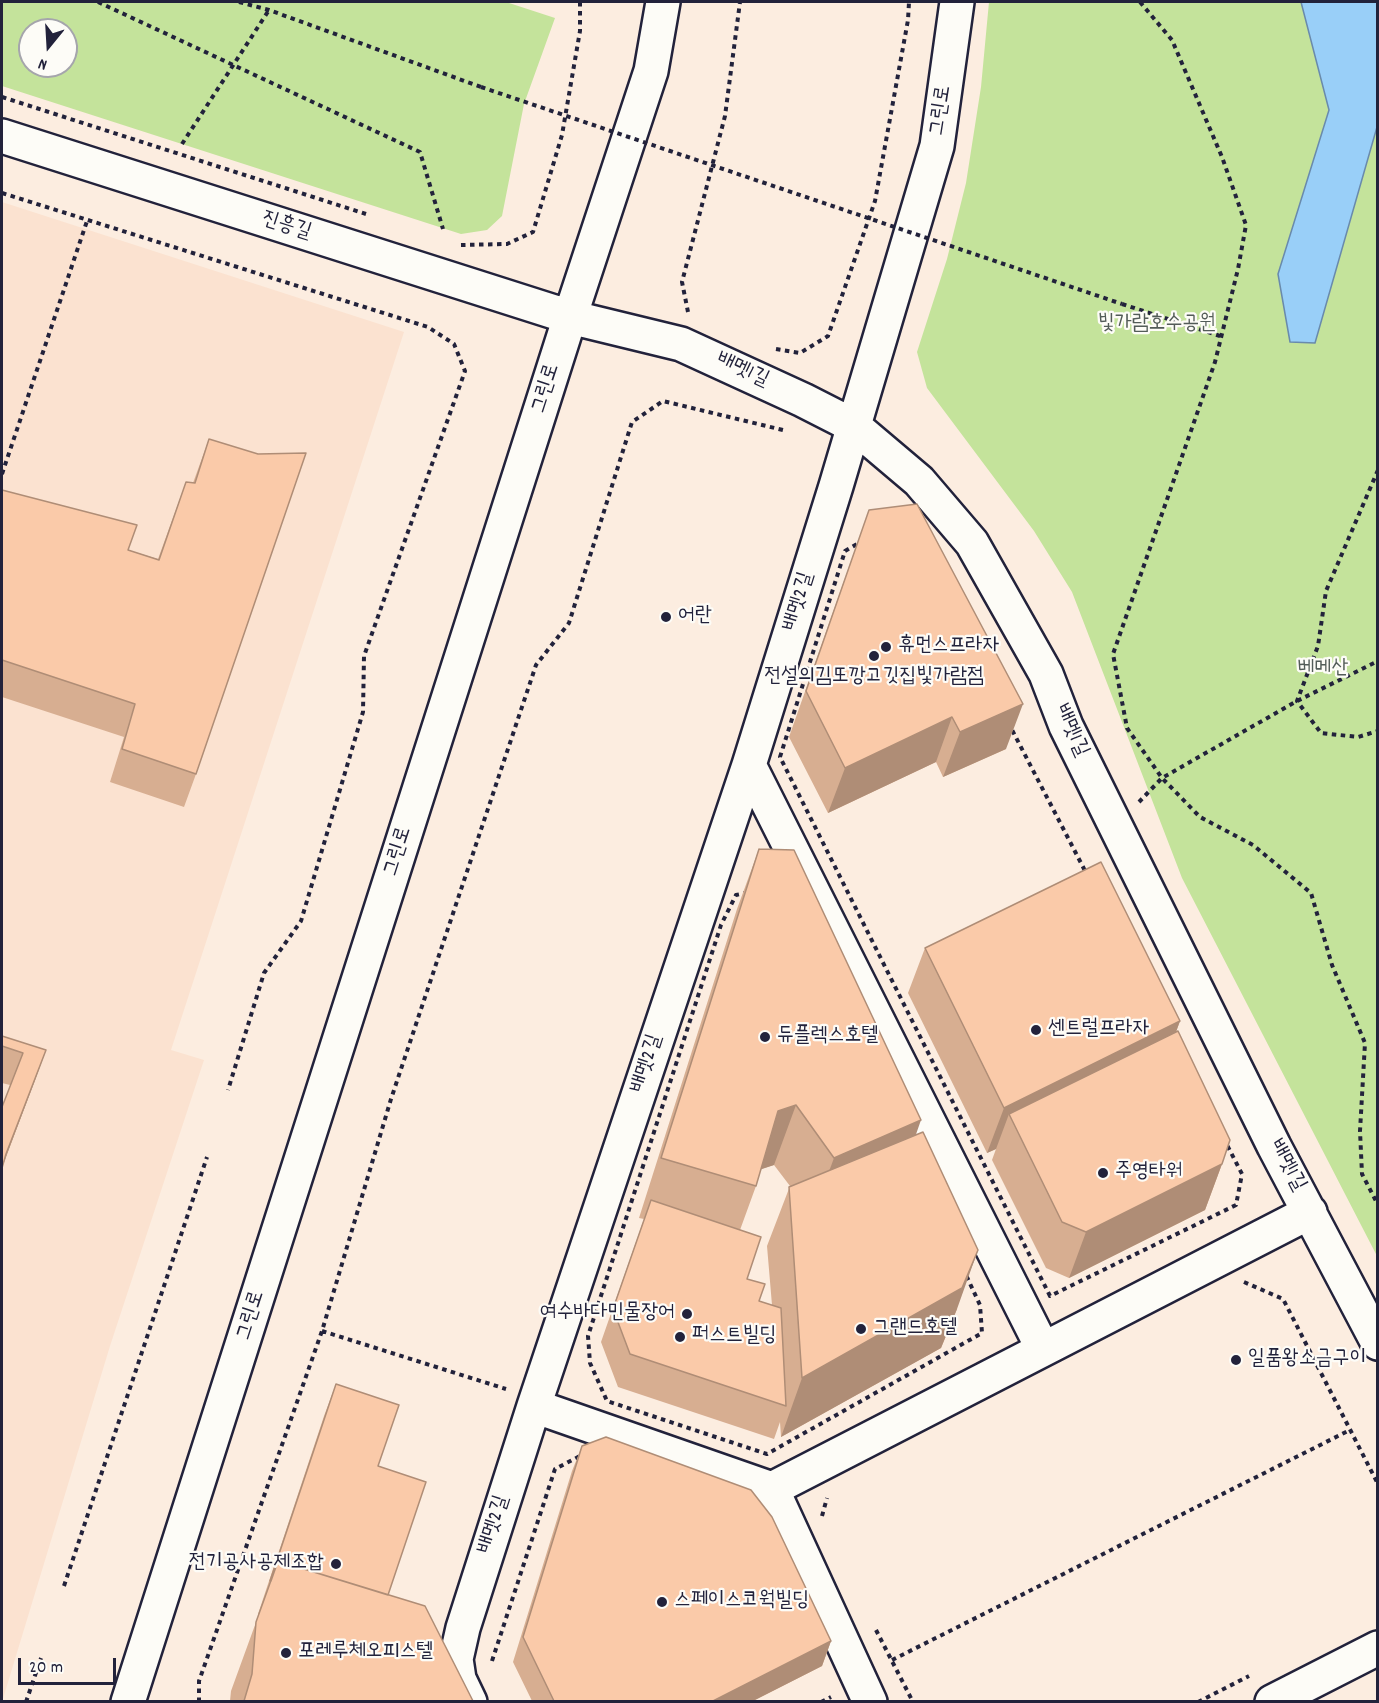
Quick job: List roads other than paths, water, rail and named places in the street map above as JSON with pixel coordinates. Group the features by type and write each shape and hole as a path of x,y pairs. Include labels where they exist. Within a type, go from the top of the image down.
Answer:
{"street":[{"name":"그린로","path":"128,1701 570,317 651,71 663,2"},
{"name":"그린로","path":"854,426 937,146 957,2"},
{"name":"진흥길","path":"2,136 570,317"},
{"name":"배멧1길","path":"570,317 681,344 854,426 919,482 972,543 1046,674 1066,726 1274,1146 1377,1343"},
{"name":"배멧2길","path":"470,1701 459,1679 456,1659 521,1398 749,765 854,426"},
{"path":"749,765 1043,1349"},
{"path":"772,1489 1310,1212"},
{"path":"521,1398 772,1489 870,1701"},
{"path":"1272,1701 1377,1647"}],"water":[{"path":"1301,2 1378,2 1377,127 1315,343 1290,342 1278,274 1329,110"}],"place":[{"name":"어란","path":"666,617"},
{"name":"휴먼스프라자","path":"886,647"},
{"name":"전설의김또깡고깃집빛가람점","path":"874,656"},
{"name":"센트럴프라자","path":"1036,1030"},
{"name":"듀플렉스호텔","path":"765,1037"},
{"name":"주영타워","path":"1103,1173"},
{"name":"여수바다민물장어","path":"687,1314"},
{"name":"그랜드호텔","path":"861,1329"},
{"name":"퍼스트빌딩","path":"680,1337"},
{"name":"일품왕소금구이","path":"1236,1360"},
{"name":"전기공사공제조합","path":"336,1564"},
{"name":"스페이스코웍빌딩","path":"662,1602"},
{"name":"포레루체오피스텔","path":"286,1653"}],"park label":[{"name":"빛가람호수공원","path":"1157,325"},
{"name":"베메산","path":"1323,670"}]}
